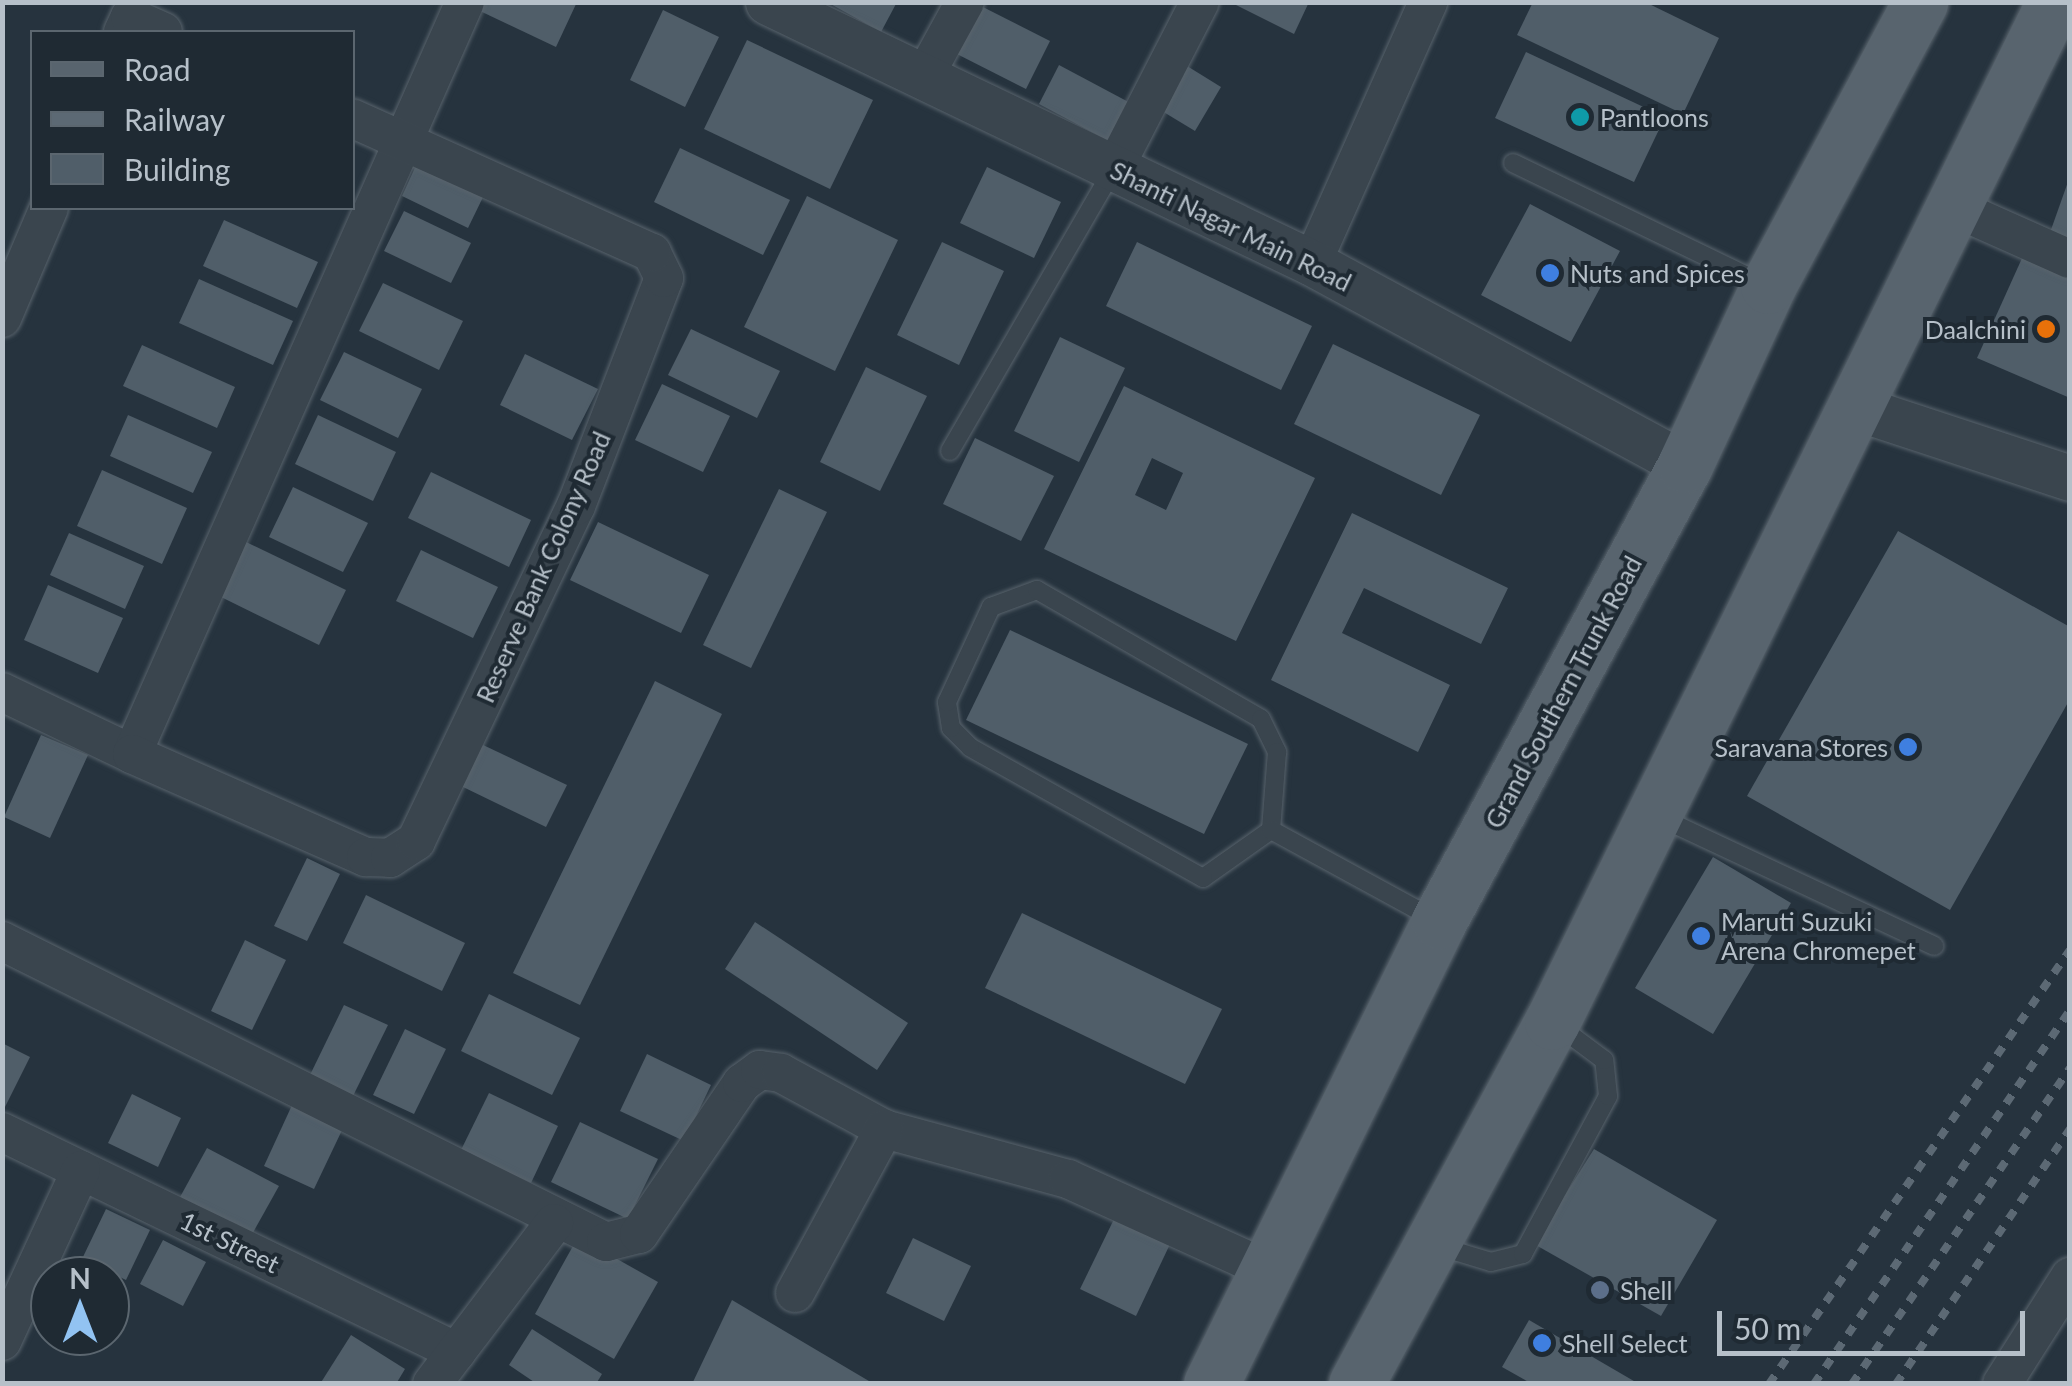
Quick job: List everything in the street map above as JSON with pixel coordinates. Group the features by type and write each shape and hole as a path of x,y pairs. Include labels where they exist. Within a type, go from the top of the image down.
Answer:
{"main road":[{"name":"Grand Southern Trunk Road","path":"1211,1384 1439,921 1686,465 1768,286 1920,2"},
{"path":"1356,1384 1552,1022 2054,2"}],"street":[{"path":"132,754 465,2"},
{"name":"Shanti Nagar Main Road","path":"768,2 1312,263 1686,465"},
{"path":"925,75 964,2"},
{"path":"1114,169 1200,2"},
{"path":"1312,263 1428,2"},
{"path":"124,30 130,18 158,30"},
{"name":"Reserve Bank Colony Road","path":"2,692 366,857 390,858 416,841 576,506 664,278 652,253 355,119"},
{"path":"1953,207 2070,259"},
{"path":"2,318 48,210"},
{"path":"1854,406 2070,478"},
{"path":"2,941 554,1223 606,1242 639,1234 742,1083 760,1070 781,1073 884,1129 1068,1179 1269,1270"},
{"path":"795,1293 884,1129"},
{"name":"1st Street","path":"2,1132 457,1352"},
{"path":"2,1342 81,1170"},
{"path":"432,1384 554,1223"},
{"path":"2002,1384 2069,1279"}],"lane":[{"path":"1513,162 1768,286"},
{"path":"950,451 1114,169"},
{"path":"1037,590 1260,719 1277,752 1271,830 1204,878 970,747 952,728 947,702 991,607 1037,590"},
{"path":"1654,815 1934,946"},
{"path":"1271,830 1439,921"},
{"path":"1432,1244 1491,1262 1522,1254 1608,1096 1611,1076 1604,1060 1552,1022"}],"building":[{"path":"484,2 577,2 556,47 480,11"},
{"path":"827,2 897,2 881,32"},
{"path":"1230,2 1309,2 1294,34"},
{"path":"1533,2 1645,2 1719,38 1683,114 1517,35"},
{"path":"975,3 1050,41 1026,89 951,51"},
{"path":"663,10 719,37 685,107 630,80"},
{"path":"747,40 873,100 830,189 704,129"},
{"name":"Pantloons","path":"1526,52 1665,117 1634,182 1495,118"},
{"path":"1179,61 1221,87 1195,131 1152,105"},
{"path":"1059,65 1136,106 1116,145 1039,104"},
{"path":"680,148 790,200 763,255 654,202"},
{"path":"418,161 485,193 468,228 402,196"},
{"path":"987,167 1061,202 1034,258 960,223"},
{"path":"2070,179 2070,249 2047,241"},
{"path":"807,196 898,240 835,371 744,327"},
{"name":"Nuts and Spices","path":"1530,204 1620,251 1571,342 1481,295"},
{"path":"404,211 471,243 451,283 384,251"},
{"path":"224,220 318,262 297,308 203,266"},
{"path":"942,242 1004,271 959,365 897,335"},
{"path":"1137,242 1312,326 1281,390 1106,306"},
{"path":"2023,256 2070,277 2070,398 1977,358"},
{"path":"199,279 293,321 273,365 179,323"},
{"path":"383,283 463,321 439,370 359,331"},
{"path":"691,329 780,371 757,418 668,375"},
{"path":"1060,337 1125,368 1079,462 1014,431"},
{"path":"1333,344 1480,415 1441,495 1294,424"},
{"path":"142,345 235,387 217,428 123,386"},
{"path":"344,352 422,389 398,438 320,400"},
{"path":"525,354 598,389 572,440 500,405"},
{"path":"866,367 927,396 880,491 820,462"},
{"path":"662,384 730,416 703,472 635,440"},
{"path":"1124,386 1315,478 1236,641 1044,549","holes":["1152,458 1183,473 1166,510 1135,495"]},
{"path":"128,415 212,452 193,493 110,456"},
{"path":"318,415 396,452 373,501 295,464"},
{"path":"975,438 1054,476 1021,541 943,504"},
{"path":"102,470 187,508 162,564 77,526"},
{"path":"431,472 531,520 509,567 408,518"},
{"path":"293,487 368,523 343,572 269,537"},
{"path":"779,489 827,512 751,668 703,645"},
{"path":"1352,513 1508,588 1481,644 1364,588 1342,633 1450,685 1418,752 1271,680"},
{"path":"598,522 709,575 681,633 570,580"},
{"name":"Saravana Stores","path":"1898,531 2070,627 2070,699 1950,910 1747,796"},
{"path":"69,533 144,566 125,609 50,575"},
{"path":"246,542 346,590 319,645 219,596"},
{"path":"421,550 498,587 473,638 396,601"},
{"path":"48,585 123,618 98,673 24,640"},
{"path":"1010,630 1248,744 1204,834 966,720"},
{"path":"655,681 722,714 580,1005 513,973"},
{"path":"41,735 88,755 50,838 4,817"},
{"path":"481,744 567,785 546,827 461,786"},
{"path":"1713,857 1791,903 1713,1034 1635,988"},
{"path":"307,858 340,874 307,941 274,926"},
{"path":"366,895 465,943 442,991 343,943"},
{"path":"1022,913 1222,1009 1185,1084 985,988"},
{"path":"755,922 908,1023 877,1070 725,969"},
{"path":"245,940 286,960 252,1030 211,1011"},
{"path":"489,994 580,1038 552,1095 461,1051"},
{"path":"344,1005 388,1025 353,1096 310,1075"},
{"path":"405,1029 446,1049 414,1114 373,1095"},
{"path":"2,1043 30,1057 2,1113"},
{"path":"647,1054 711,1085 684,1141 620,1111"},
{"path":"489,1093 558,1126 531,1183 461,1150"},
{"path":"132,1094 181,1118 158,1167 108,1143"},
{"path":"293,1103 344,1126 314,1189 264,1166"},
{"path":"580,1122 658,1159 628,1219 551,1182"},
{"path":"207,1148 279,1186 245,1247 174,1208"},
{"path":"1594,1149 1717,1220 1661,1316 1534,1244"},
{"path":"106,1209 150,1230 130,1272 130,1256 83,1256"},
{"path":"1116,1215 1171,1242 1136,1316 1080,1289"},
{"path":"578,1237 658,1282 614,1359 535,1314"},
{"path":"913,1238 971,1266 944,1321 886,1293"},
{"path":"163,1240 206,1262 183,1306 140,1284"},
{"path":"732,1300 874,1384 692,1384"},
{"name":"Shell Select","path":"1529,1320 1639,1384 1532,1384 1502,1367"},
{"path":"532,1329 602,1374 596,1384 537,1384 509,1365"},
{"path":"351,1335 405,1369 396,1384 320,1384"}],"railway":[{"path":"1769,1384 2070,950"},
{"path":"1814,1384 2070,1010"},
{"path":"1852,1384 2070,1068"},
{"path":"1896,1384 2070,1129"}],"place":[{"name":"Pantloons","path":"1580,117"},
{"name":"Nuts and Spices","path":"1550,273"},
{"name":"Daalchini","path":"2046,329"},
{"name":"Saravana Stores","path":"1908,747"},
{"name":"Maruti Suzuki Arena Chromepet","path":"1701,936"},
{"name":"Shell","path":"1600,1290"},
{"name":"Shell Select","path":"1542,1343"}]}
